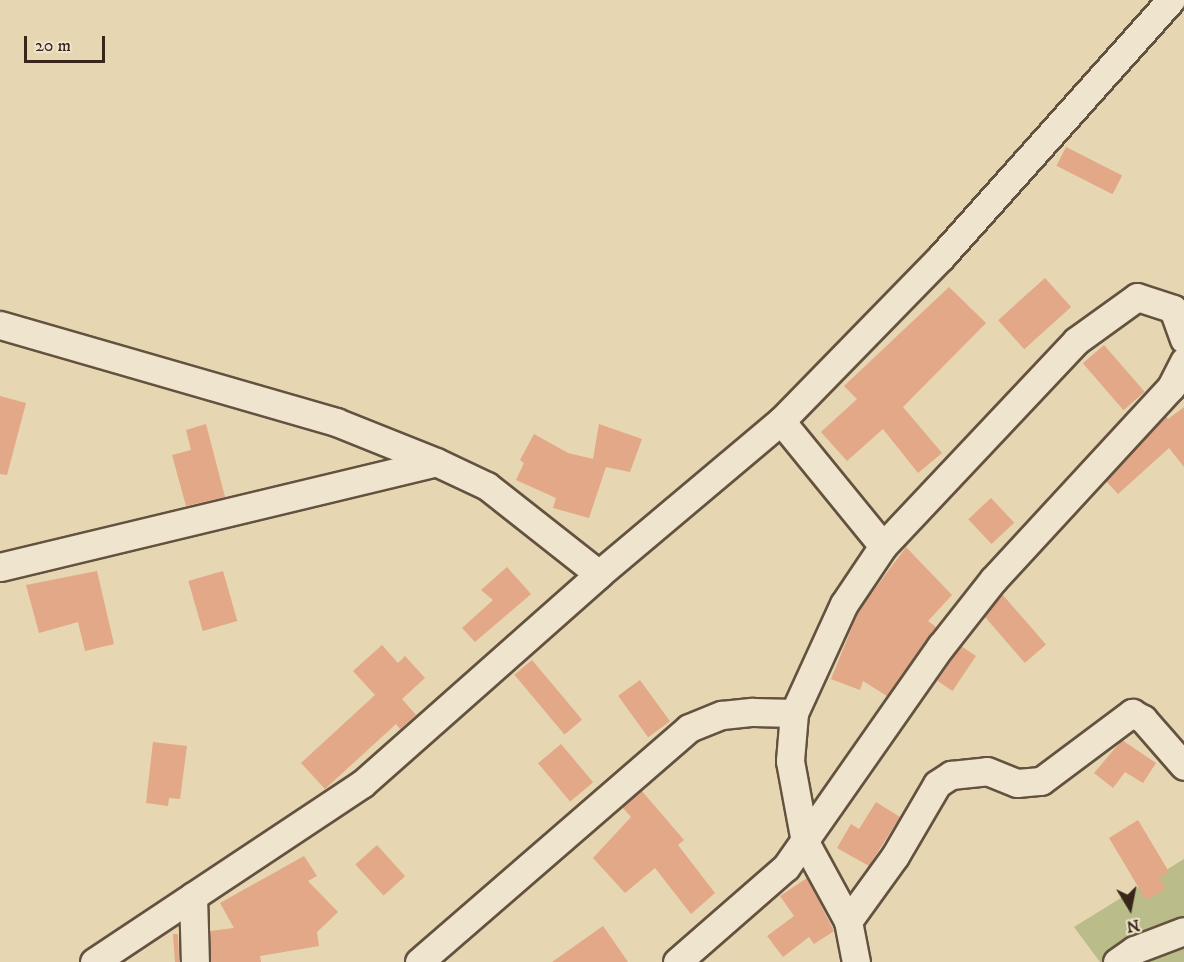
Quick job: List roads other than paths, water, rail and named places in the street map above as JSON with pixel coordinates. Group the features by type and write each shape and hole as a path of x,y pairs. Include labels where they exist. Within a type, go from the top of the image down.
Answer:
{"street":[{"path":"94,962 362,784 599,574 781,421 940,257 1171,0"},
{"path":"856,962 848,921 805,842 790,761 794,713 844,604 883,546 1076,341 1137,297 1173,309 1184,339"},
{"path":"0,324 336,422 436,462 487,486 599,574"},
{"path":"677,962 786,867 941,646 993,580 1171,387 1184,361"},
{"path":"781,421 883,546"},
{"path":"0,567 436,462"},
{"path":"419,962 689,728 722,715 794,713"},
{"path":"848,921 895,856 937,784 951,774 987,771 1017,783 1041,781 1132,713 1143,719 1184,766"},
{"path":"194,896 195,962"},
{"path":"1118,962 1134,950 1184,931"}]}
